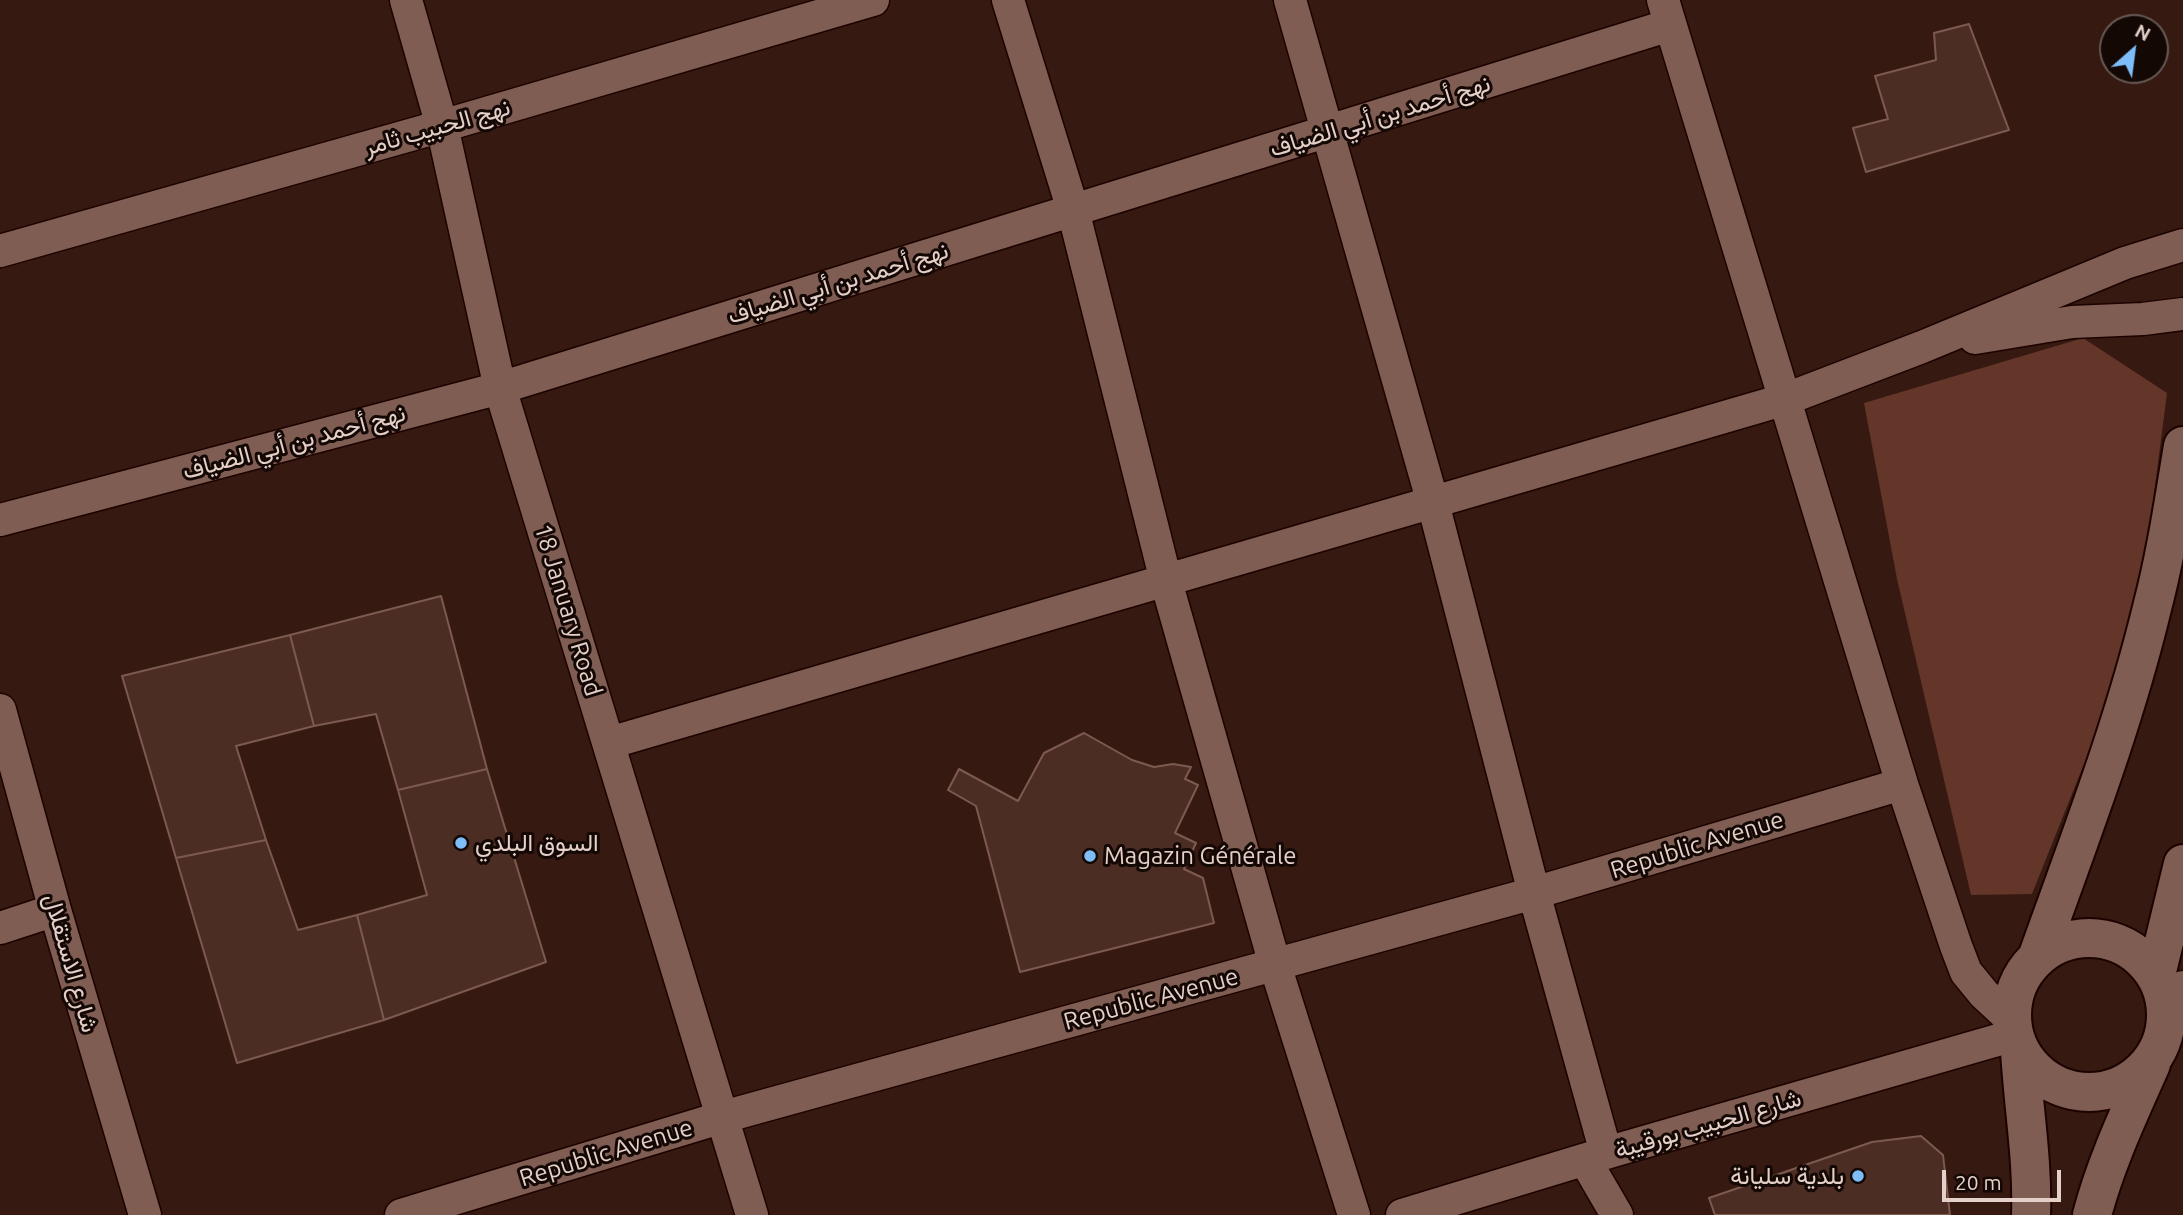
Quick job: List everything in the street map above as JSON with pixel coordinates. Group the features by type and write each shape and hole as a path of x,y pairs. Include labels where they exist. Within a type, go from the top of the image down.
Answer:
{"main road":[{"path":"2037,958 2106,762 2148,624 2162,566 2183,446"},
{"path":"2092,1215 2099,1187 2121,1131 2164,1034 2167,985 2183,864"},
{"path":"2031,1215 2030,1154 2014,997 2023,976 2037,958 2055,946 2077,939 2100,939 2122,945 2141,957 2167,985"},
{"path":"2016,1035 2034,1069 2053,1083 2075,1091 2099,1092 2122,1085 2141,1072 2156,1054"}],"street":[{"name":"18 January Road","path":"406,0 442,126 500,388 752,1215"},
{"name":"نهج الحبيب ثامر","path":"0,251 873,0"},
{"path":"1008,0 1073,210 1166,581 1275,965 1354,1215"},
{"path":"1290,0 1433,503 1534,893 1596,1157 1616,1215"},
{"path":"1666,13 1902,784 1966,972 2016,1035"},
{"name":"نهج أحمد بن أبي الضياف","path":"0,520 500,388 1327,133 1666,13"},
{"path":"609,743 1786,399 1922,347 2125,263 2183,245"},
{"path":"1922,347 2072,322 2143,319 2183,314"},
{"name":"شارع الاستقلال","path":"0,710 55,910 145,1215"},
{"name":"Republic Avenue","path":"401,1215 723,1117 1534,893 1902,784"},
{"path":"0,928 55,910"},
{"name":"شارع الحبيب بورقيبة","path":"1402,1215 2016,1035"}],"shaded area":[{"path":"2083,338 2167,393 2136,634 2032,894 1971,895 1897,579 1864,403"}],"building":[{"path":"1969,24 2009,130 1866,172 1853,128 1888,119 1875,76 1936,60 1934,33"},
{"name":"السوق البلدي","path":"441,596 487,769 398,790 376,714 314,726 290,635"},
{"path":"290,635 314,726 236,746 266,840 176,858 122,676"},
{"name":"Magazin Générale","path":"1084,733 1132,760 1154,767 1173,764 1191,767 1185,779 1198,785 1175,833 1196,843 1184,869 1203,878 1214,923 1020,972 976,806 948,790 959,769 1018,801 1044,753"},
{"name":"السوق البلدي","path":"487,769 546,962 384,1020 357,915 427,895 398,790"},
{"path":"266,840 298,930 357,915 384,1020 237,1063 176,858"},
{"name":"بلدية سليانة","path":"1921,1136 1943,1155 1950,1215 1715,1215 1709,1198 1872,1142"}],"place":[{"name":"السوق البلدي","path":"461,843"},
{"name":"Magazin Générale","path":"1090,856"},
{"name":"بلدية سليانة","path":"1858,1176"}]}
